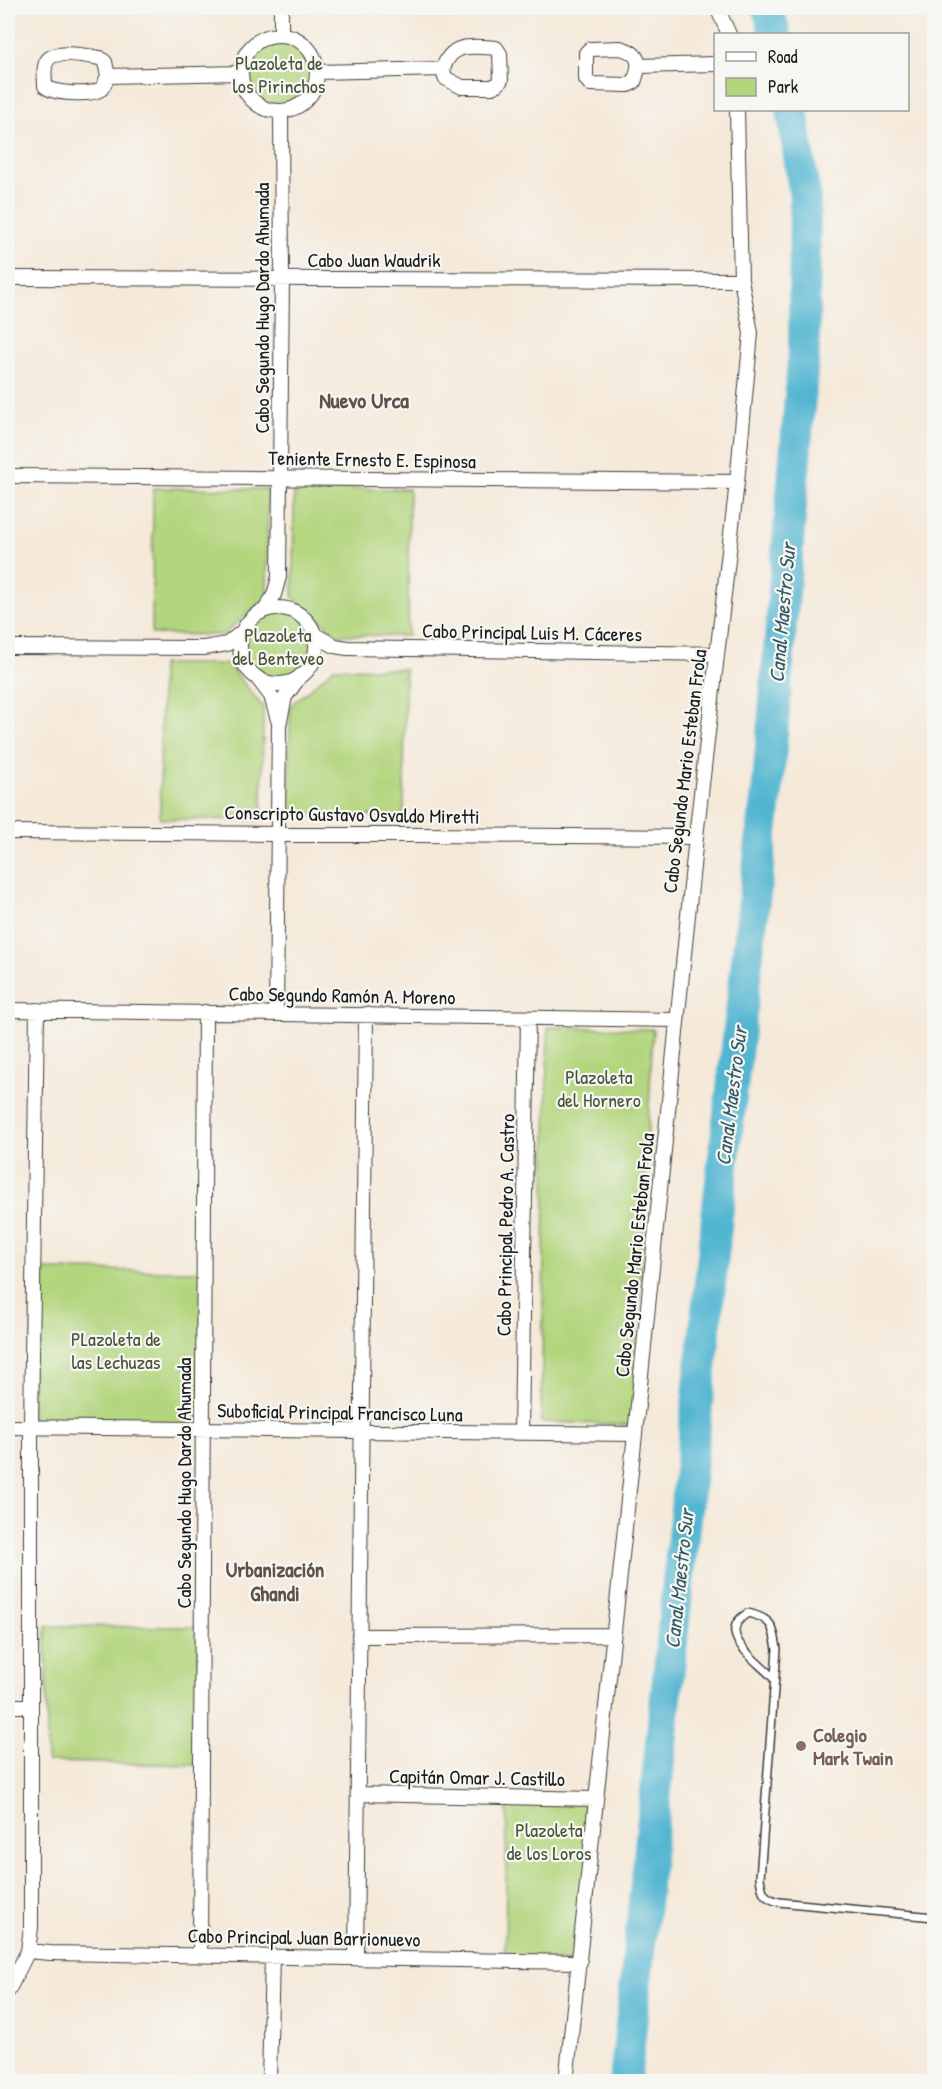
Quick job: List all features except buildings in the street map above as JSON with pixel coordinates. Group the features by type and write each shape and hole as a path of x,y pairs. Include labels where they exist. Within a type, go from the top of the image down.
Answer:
{"street":[{"path":"281,8 281,35"},
{"path":"717,8 729,33"},
{"path":"281,35 302,43 315,61 317,72 315,84 302,103 281,111 268,110 257,104 245,90 241,73 243,61 249,50 258,42 281,35"},
{"path":"59,54 100,58 105,62 108,76 103,87 98,90 57,93 45,86 45,63 50,57 59,54"},
{"path":"639,66 714,64"},
{"path":"317,72 443,69"},
{"path":"108,76 241,73"},
{"name":"Cabo Segundo Hugo Dardo Ahumada","path":"265,610 274,595 279,577 281,111"},
{"name":"Cabo Segundo Mario Esteban Frola","path":"566,2082 751,333 741,280 737,111"},
{"name":"Cabo Juan Waudrik","path":"8,278 741,280"},
{"name":"Teniente Ernesto E. Espinosa","path":"8,476 737,482"},
{"name":"Cabo Segundo Hugo Dardo Ahumada","path":"279,577 285,598 296,612"},
{"path":"8,647 204,648 227,644 242,632 251,619 265,610 280,608 296,612 305,619 315,635 315,654 304,673 285,697 279,725 276,1013"},
{"path":"242,632 240,649 245,665"},
{"name":"Cabo Principal Luis M. Cáceres","path":"315,635 335,646 346,648 717,654"},
{"path":"204,648 226,653 245,665 271,696 279,725"},
{"name":"Cabo Principal Luis M. Cáceres","path":"304,673 327,655 346,648"},
{"path":"257,678 279,684 290,682 304,673"},
{"name":"Conscripto Gustavo Osvaldo Miretti","path":"8,832 696,837"},
{"name":"Cabo Segundo Ramón A. Moreno","path":"8,1010 677,1020"},
{"path":"8,1991 28,1951 31,1928 31,1426 37,1010"},
{"name":"Cabo Segundo Hugo Dardo Ahumada","path":"200,1954 205,1012"},
{"path":"357,1958 366,1014"},
{"name":"Cabo Principal Pedro A. Castro","path":"521,1433 528,1018"},
{"name":"Suboficial Principal Francisco Luna","path":"8,1427 635,1434"},
{"path":"359,1636 613,1635"},
{"path":"8,1706 31,1706"},
{"name":"Capitán Omar J. Castillo","path":"358,1794 595,1799"},
{"name":"Cabo Principal Juan Barrionuevo","path":"28,1951 580,1962"},
{"path":"269,2082 272,1956"}],"lane":[{"path":"774,1679 737,1641 734,1629 738,1619 748,1613 765,1617 773,1629 777,1649 760,1878 762,1892 768,1899 779,1902 934,1917"}],"green space":[{"name":"Plazoleta de los Pirinchos","path":"279,35 293,38 306,46 314,59 317,73 314,87 306,100 293,108 279,111 265,108 252,100 244,87 241,73 244,59 252,46 265,38"},
{"path":"153,488 268,489 267,597 223,635 152,634"},
{"path":"294,488 409,489 408,636 337,635 293,597"},
{"name":"Plazoleta del Benteveo","path":"278,608 292,611 304,619 312,631 315,645 312,659 304,671 292,679 278,682 264,679 252,671 244,659 241,645 244,631 252,619 264,611"},
{"path":"161,664 228,664 263,707 262,820 160,819"},
{"path":"334,668 405,669 404,816 289,815 290,706"},
{"name":"Plazoleta del Hornero","path":"548,1027 653,1029 633,1425 541,1422"},
{"name":"PLazoleta de las Lechuzas","path":"33,1270 203,1271 203,1430 31,1426"},
{"path":"46,1626 199,1627 198,1765 47,1762"},
{"name":"Plazoleta de los Loros","path":"507,1798 595,1799 580,1962 505,1961"}],"waterway":[{"name":"Canal Maestro Sur","path":"768,8 775,33"},
{"name":"Canal Maestro Sur","path":"625,2082 719,1199 768,783 804,349 805,197 792,111"}],"place":[{"name":"Colegio Mark Twain","path":"801,1746"}],"district":[{"name":"Nuevo Urca","path":"364,400"},
{"name":"Urbanización Ghandi","path":"275,1581"}]}
